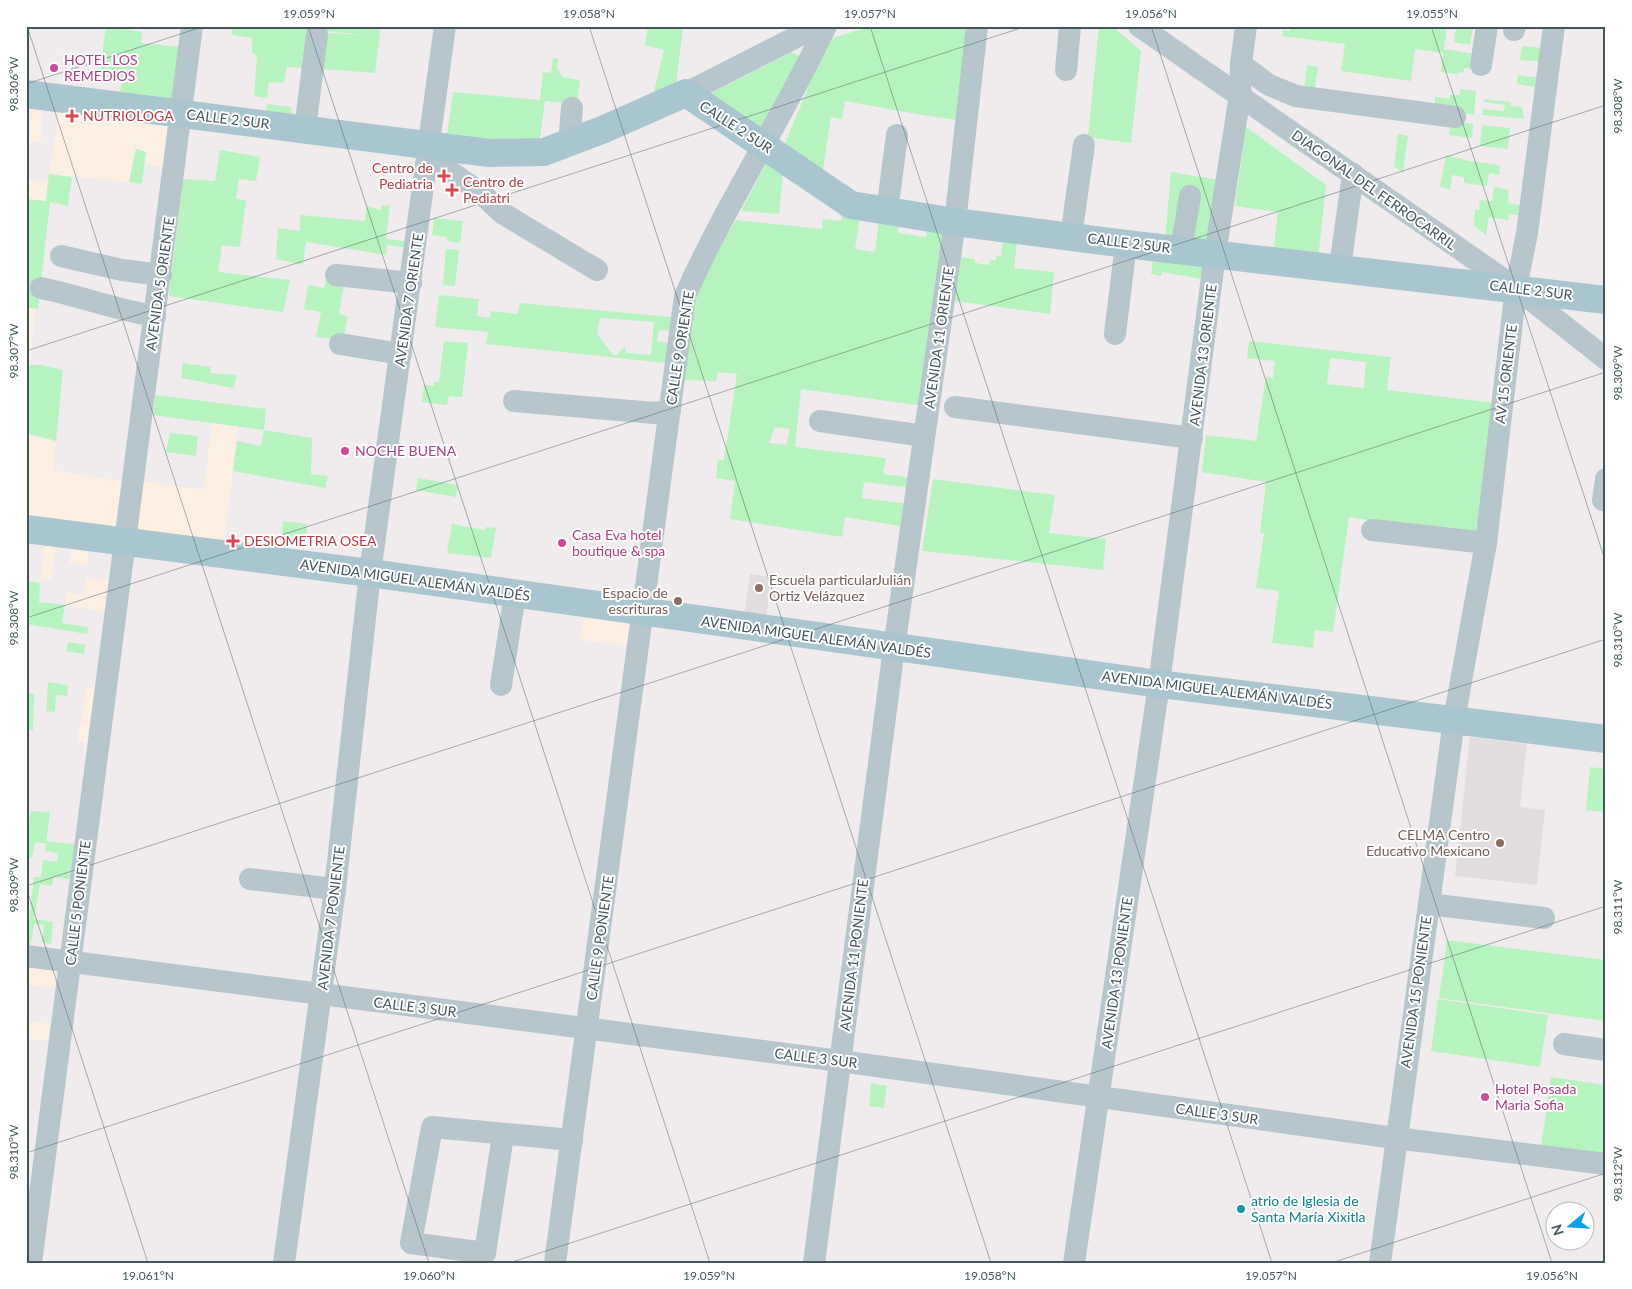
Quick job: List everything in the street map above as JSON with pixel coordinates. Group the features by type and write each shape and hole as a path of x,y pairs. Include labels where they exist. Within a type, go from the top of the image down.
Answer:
{"main road":[{"name":"CALLE 2 SUR","path":"26,94 305,129 429,151 489,153 544,152 569,144 686,93 851,205 956,222 1126,244 1340,267 1606,300"},
{"name":"AVENIDA MIGUEL ALEMÁN VALDÉS","path":"26,529 370,573 643,613 1160,684 1606,739"}],"street":[{"name":"AVENIDA 5 ORIENTE","path":"125,542 192,26"},
{"name":"AVENIDA 7 ORIENTE","path":"370,573 445,26"},
{"path":"686,93 818,26"},
{"name":"CALLE 9 ORIENTE","path":"643,613 685,296 705,249 764,145 826,26"},
{"name":"AVENIDA 11 ORIENTE","path":"894,648 956,222 977,26"},
{"path":"1066,70 1070,26"},
{"name":"DIAGONAL DEL FERROCARRIL","path":"1139,26 1516,288 1606,359"},
{"name":"AVENIDA 13 ORIENTE","path":"1160,684 1215,254 1240,95 1241,64 1246,26"},
{"path":"1481,65 1487,26"},
{"name":"AV 15 ORIENTE","path":"1454,720 1486,543 1516,288 1527,233 1554,26"},
{"path":"305,129 317,34"},
{"path":"1241,64 1268,85 1296,96 1455,117"},
{"path":"569,144 572,108"},
{"path":"887,212 897,135"},
{"path":"1071,236 1084,145"},
{"path":"429,151 442,164 480,192 502,212 597,270"},
{"path":"1340,267 1353,174"},
{"path":"1181,250 1190,196"},
{"path":"1114,334 1126,244"},
{"path":"61,256 122,270 161,275"},
{"path":"336,275 411,283"},
{"path":"41,288 86,298 95,303 155,316"},
{"path":"340,344 401,354"},
{"path":"514,401 654,413 670,411"},
{"path":"955,407 1192,438"},
{"path":"820,421 924,436"},
{"path":"1372,530 1486,543"},
{"name":"CALLE 5 PONIENTE","path":"31,1263 125,542"},
{"name":"AVENIDA 7 PONIENTE","path":"284,1263 335,889 370,573"},
{"path":"501,686 515,594"},
{"name":"CALLE 9 PONIENTE","path":"555,1263 643,613"},
{"name":"AVENIDA 11 PONIENTE","path":"814,1263 894,648"},
{"name":"AVENIDA 13 PONIENTE","path":"1074,1263 1160,684"},
{"name":"AVENIDA 15 PONIENTE","path":"1380,1263 1395,1138 1454,720"},
{"path":"250,880 335,889"},
{"path":"1429,904 1544,918"},
{"name":"CALLE 3 SUR","path":"26,956 840,1061 1395,1138 1606,1164"},
{"path":"1564,1044 1606,1050"},
{"path":"504,1135 485,1252 411,1243 432,1127 572,1140"}],"shaded area":[{"path":"60,109 174,122 167,166 144,165 146,152 136,149 137,131 129,182 49,174"},
{"path":"42,110 41,142 29,141 32,111"},
{"path":"26,179 48,182 46,201 26,199"},
{"path":"26,308 35,309 30,365 26,364"},
{"path":"212,423 238,425 224,545 133,539 143,481 204,490"},
{"path":"26,435 56,441 53,470 124,482 118,528 26,516"},
{"path":"45,543 56,544 51,580 40,579"},
{"path":"72,548 89,551 87,565 69,563"},
{"name":"Escuela particularJulián Ortiz Velázquez","path":"750,574 771,577 766,619 744,616"},
{"path":"86,578 117,583 115,598 84,594"},
{"path":"67,592 115,600 114,613 65,605"},
{"path":"584,616 632,621 629,646 580,640"},
{"path":"86,687 103,689 97,722 82,720"},
{"path":"80,721 93,723 89,752 84,751 85,742 78,741"},
{"name":"CELMA Centro Educativo Mexicano","path":"1470,737 1527,744 1520,807 1545,810 1537,885 1455,876"},
{"path":"26,966 56,970 54,988 26,984"},
{"path":"26,1021 50,1024 47,1041 26,1038"}],"green space":[{"path":"106,26 142,32 141,43 181,47 172,108 119,97 123,78 99,78"},
{"path":"232,26 381,26 375,73 321,69 325,33 365,35 314,30 306,68 287,67 284,83 269,82 267,98 254,96 257,56 252,53 252,38 232,35"},
{"path":"648,26 683,26 676,85 653,95 664,50 645,45"},
{"path":"871,26 967,26 958,120 845,101 842,119 831,117 822,175 785,143 813,76 833,38"},
{"path":"1099,26 1112,26 1141,51 1131,143 1088,137"},
{"path":"1290,26 1447,26 1444,49 1475,54 1473,69 1464,68 1463,73 1458,72 1458,74 1441,72 1443,53 1415,49 1411,81 1341,71 1345,44 1282,36 1283,30 1290,31"},
{"path":"1456,26 1473,26 1470,45 1454,42"},
{"path":"1522,46 1544,48 1543,62 1520,60"},
{"path":"792,52 799,56 764,137 707,95"},
{"path":"553,58 559,59 557,67 562,77 580,80 577,104 545,101 539,146 447,135 453,92 540,100 543,72 551,73"},
{"path":"1307,65 1318,67 1314,92 1304,91"},
{"path":"1518,75 1540,78 1539,88 1517,84"},
{"path":"1460,89 1476,91 1474,115 1435,110 1435,97 1449,99 1450,95 1460,95"},
{"path":"1484,99 1511,102 1511,106 1522,107 1524,119 1482,115 1483,109 1504,111 1505,105 1484,102"},
{"path":"267,104 291,107 292,119 265,116"},
{"path":"1452,121 1473,124 1472,138 1449,135"},
{"path":"1482,125 1510,128 1508,149 1480,146"},
{"path":"1246,127 1326,185 1318,260 1273,254 1278,212 1235,206"},
{"path":"1398,134 1408,136 1403,173 1394,166"},
{"path":"136,149 146,152 142,184 129,182"},
{"path":"220,150 260,157 256,181 239,179 236,199 246,200 240,247 222,245 218,272 290,280 283,312 169,296 183,179 215,181"},
{"path":"1446,155 1469,161 1500,165 1499,175 1489,173 1487,186 1464,183 1464,177 1452,175 1450,190 1440,186"},
{"path":"771,163 783,172 779,214 741,211 766,164"},
{"path":"1171,172 1219,180 1210,246 1165,240"},
{"path":"49,174 72,177 68,206 50,202 38,309 26,307 26,199 46,201"},
{"path":"1494,187 1509,190 1508,203 1524,206 1523,216 1509,214 1508,220 1489,217 1486,235 1474,226 1475,209 1479,210 1480,200 1492,201"},
{"path":"382,205 390,206 386,239 410,242 410,248 387,245 386,255 306,242 303,265 276,259 278,228 300,231 300,215 365,221 367,206 381,210"},
{"path":"843,209 860,217 855,249 875,252 879,221 899,225 898,233 926,237 927,230 944,233 923,406 801,389 795,447 886,458 883,474 913,478 912,488 864,482 862,498 909,504 906,527 845,517 842,537 730,519 735,481 716,478 718,460 724,460 737,374 718,372 716,381 684,380 695,289 736,220 822,229 823,219 841,221","holes":["775,427 790,429 786,445 769,443"]},
{"path":"434,218 463,221 460,243 447,241 447,237 432,235"},
{"path":"1003,240 1017,242 1014,268 1054,272 1050,314 955,301 961,257 975,259 975,263 989,265 991,260 996,260 996,256 1001,256"},
{"path":"446,249 459,250 455,286 443,285"},
{"path":"1153,260 1205,267 1203,279 1162,272 1161,276 1151,274"},
{"path":"327,277 345,279 339,314 348,316 343,340 316,337 321,312 304,309 308,285 324,288"},
{"path":"439,295 479,299 477,316 490,318 491,311 518,314 520,303 672,317 670,331 659,330 657,341 668,343 666,363 486,344 488,332 435,327","holes":["600,318 654,322 651,355 627,353 624,347 617,355 613,355 597,334"]},
{"path":"444,341 468,343 462,397 449,396 447,405 422,402 424,385 434,386 434,382 439,382"},
{"path":"1249,341 1391,357 1387,390 1495,403 1475,537 1349,517 1333,632 1315,630 1313,648 1272,643 1279,591 1256,588 1264,533 1260,533 1266,482 1202,472 1206,435 1256,441 1266,377 1273,378 1275,361 1247,358","holes":["1330,358 1366,362 1364,388 1327,384"]},
{"path":"183,363 211,367 210,373 237,375 233,388 181,378"},
{"path":"26,365 42,365 63,370 56,441 26,433"},
{"path":"156,395 266,409 264,430 153,415"},
{"path":"264,430 312,438 311,474 328,476 325,488 233,471 237,441 261,446"},
{"path":"170,433 198,436 196,456 166,452"},
{"path":"418,478 458,485 456,497 416,490"},
{"path":"933,479 1055,495 1049,533 1106,539 1103,570 922,551"},
{"path":"283,521 307,524 306,539 282,535"},
{"path":"452,524 485,530 486,527 496,528 491,558 447,553"},
{"path":"26,581 40,583 39,602 65,605 62,623 88,627 87,634 26,624"},
{"path":"68,642 85,645 84,654 66,651"},
{"path":"48,682 68,685 67,696 56,695 55,712 46,711"},
{"path":"26,693 34,694 33,730 26,730"},
{"path":"1590,767 1606,769 1606,812 1586,810"},
{"path":"31,811 50,812 46,844 35,842 32,858 26,857 26,838"},
{"path":"47,841 79,845 75,880 54,877 52,886 40,884 34,919 53,922 51,944 42,942 44,925 34,924 30,949 26,948 34,877 41,877 43,860 57,862 58,853 45,851"},
{"path":"1447,940 1606,960 1606,1021 1439,998"},
{"path":"1438,999 1548,1015 1540,1067 1431,1051"},
{"path":"1551,1077 1606,1085 1606,1157 1541,1148"},
{"path":"871,1083 887,1086 884,1108 869,1106"}],"place":[{"name":"HOTEL LOS REMEDIOS","path":"54,68"},
{"name":"NUTRIOLOGA","path":"72,116"},
{"name":"Centro de Pediatria","path":"444,176"},
{"name":"Centro de Pediatri","path":"452,190"},
{"name":"NOCHE BUENA","path":"345,451"},
{"name":"DESIOMETRIA OSEA","path":"233,541"},
{"name":"Casa Eva hotel boutique & spa","path":"562,543"},
{"name":"Escuela particularJulián Ortiz Velázquez","path":"759,588"},
{"name":"Espacio de escrituras","path":"678,601"},
{"name":"CELMA Centro Educativo Mexicano","path":"1500,843"},
{"name":"Hotel Posada Maria Sofia","path":"1485,1097"},
{"name":"atrio de Iglesia de Santa María Xixitla","path":"1241,1209"}]}
